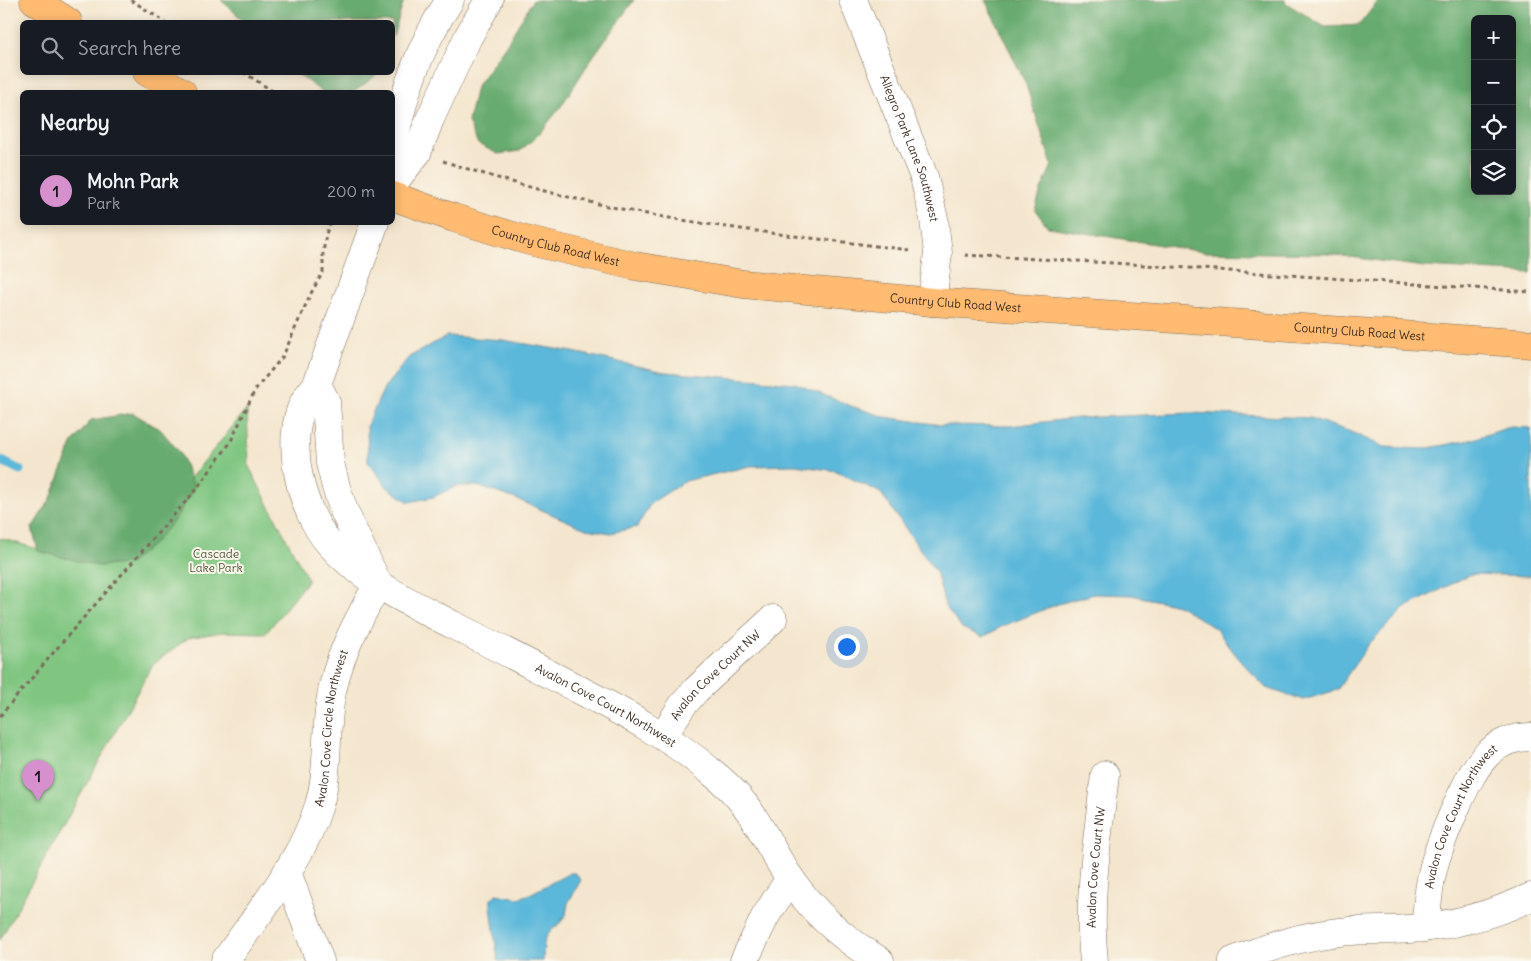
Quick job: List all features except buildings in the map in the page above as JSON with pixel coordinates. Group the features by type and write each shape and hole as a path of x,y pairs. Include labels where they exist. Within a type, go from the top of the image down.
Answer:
{"main road":[{"path":"34,0 65,20"},
{"path":"152,75 178,90"},
{"name":"Country Club Road West","path":"395,197 454,218 529,241 635,266 744,284 932,302 1531,344"}],"street":[{"path":"395,136 411,79 428,38 450,0"},
{"path":"395,181 417,153 430,119 489,0"},
{"name":"Allegro Park Lane Southwest","path":"853,0 924,177 934,219 938,253 932,302"},
{"path":"374,225 317,384 326,402 330,463 336,487 344,511 378,584"},
{"name":"Avalon Cove Court Northwest","path":"378,584 611,706 663,736 709,769 727,784 745,804 790,878 811,906 838,931 880,961"},
{"name":"Avalon Cove Circle Northwest","path":"225,961 287,872 312,826 324,778 329,704 336,673 349,638 378,584"},
{"name":"Avalon Cove Court NW","path":"663,736 682,706 696,690 773,619"},
{"name":"Avalon Cove Court Northwest","path":"1425,928 1429,894 1437,855 1468,781 1478,764 1490,751 1503,742 1516,737 1531,737"},
{"name":"Avalon Cove Court NW","path":"1094,961 1092,914 1094,876 1105,774"},
{"path":"287,872 320,961"},
{"path":"744,961 768,911 790,878"},
{"path":"1233,961 1304,937 1357,930 1425,928 1472,919 1531,897"}],"path":[{"path":"131,0 162,20"},
{"path":"248,75 271,90"},
{"path":"454,164 490,176 575,199 647,214 719,226 938,253 1130,264 1531,292"},
{"path":"0,716 195,491 230,443 255,390 283,356 310,295 324,272 322,253 329,225"}],"green space":[{"path":"221,0 404,0 395,30 395,20 243,20"},
{"path":"533,0 634,0 592,58 560,108 537,136 520,151 498,154 478,144 468,122 476,87 506,45"},
{"path":"985,0 1285,0 1286,3 1325,27 1359,25 1379,0 1531,0 1531,273 1424,267 1328,254 1204,252 1048,227 1035,210 1052,165 1025,82"},
{"path":"299,75 376,75 357,90 319,90"},
{"name":"Cascade Lake Park","path":"247,409 249,467 308,580 266,633 222,632 188,638 153,664 0,940 0,538 75,560 129,553"},
{"path":"133,413 161,430 180,453 194,487 177,517 152,545 129,564 98,566 38,551 32,528 51,498 72,444 91,420"}],"water":[{"path":"447,336 503,340 573,352 665,372 795,383 848,405 885,417 941,425 1009,426 1078,418 1191,413 1310,418 1351,432 1384,447 1423,449 1470,440 1510,427 1531,428 1531,576 1471,574 1405,608 1369,644 1337,690 1303,700 1266,688 1239,659 1216,629 1178,605 1131,595 1094,594 1058,604 1003,626 983,637 962,628 945,606 937,574 881,493 836,471 795,465 750,466 685,481 651,503 637,527 611,533 586,529 516,499 477,486 457,486 433,497 409,502 388,488 368,462 367,425 384,388 409,357"},
{"path":"570,873 575,873 581,880 568,903 566,915 548,933 544,943 543,961 498,961 491,899 496,894 519,898"}],"waterway":[{"path":"0,460 20,470"}],"place":[{"name":"Mohn Park","path":"38,801"}]}
